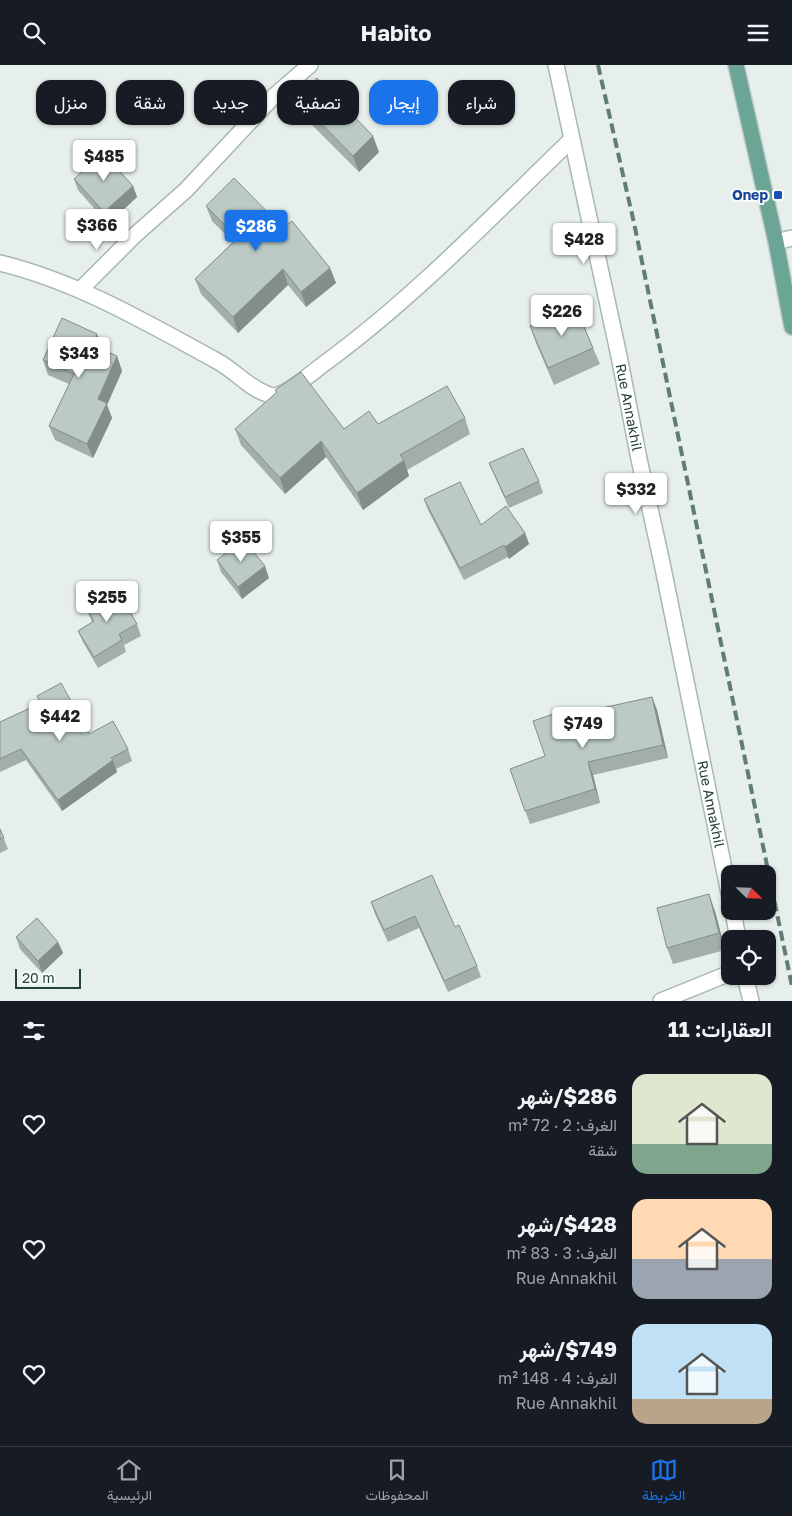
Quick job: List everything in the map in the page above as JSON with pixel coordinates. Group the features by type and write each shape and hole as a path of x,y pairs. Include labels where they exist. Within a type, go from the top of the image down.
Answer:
{"main road":[{"path":"736,65 776,242 792,327"}],"street":[{"path":"81,289 135,235 186,190 273,97 310,65"},
{"name":"Rue Annakhil","path":"556,65 619,356 723,865"},
{"path":"0,263 31,271 81,289 224,365 265,394 278,395 297,384 344,349 418,288 572,139"},
{"path":"776,242 792,237"},
{"path":"661,1001 721,977"},
{"path":"748,985 751,1001"}],"building":[{"path":"359,122 373,136 353,156 323,125 359,125"},
{"path":"103,153 133,186 104,212 74,179"},
{"path":"234,178 283,228 292,221 330,268 301,292 283,269 233,317 195,279 238,238 206,206"},
{"path":"575,306 593,348 548,368 530,326"},
{"path":"62,318 97,334 92,345 117,356 98,399 107,403 87,444 49,426 74,374 43,360"},
{"path":"301,372 344,429 369,411 378,424 447,386 465,418 400,455 404,460 357,493 321,441 280,478 235,429 277,392 275,390"},
{"path":"523,448 539,481 505,497 489,463"},
{"path":"460,482 481,525 506,506 525,533 505,547 504,545 460,568 424,499"},
{"path":"243,539 265,566 238,587 217,560"},
{"path":"117,589 137,624 119,634 122,640 94,657 78,631 94,621 86,608 102,599 101,597"},
{"path":"61,683 89,734 113,721 128,749 111,758 113,760 58,800 21,749 0,759 0,722 41,703 37,696"},
{"path":"652,697 663,745 588,762 595,789 525,811 510,769 545,756 533,721 568,709 570,715"},
{"path":"0,829 4,838 0,839"},
{"path":"432,875 455,927 459,925 477,966 444,981 415,916 384,930 371,902"},
{"path":"709,894 719,933 667,948 657,908"},
{"path":"37,918 58,942 38,961 16,937"}],"railway":[{"path":"598,65 634,223 792,986"}],"place":[{"name":"Onep","path":"778,195"}]}
